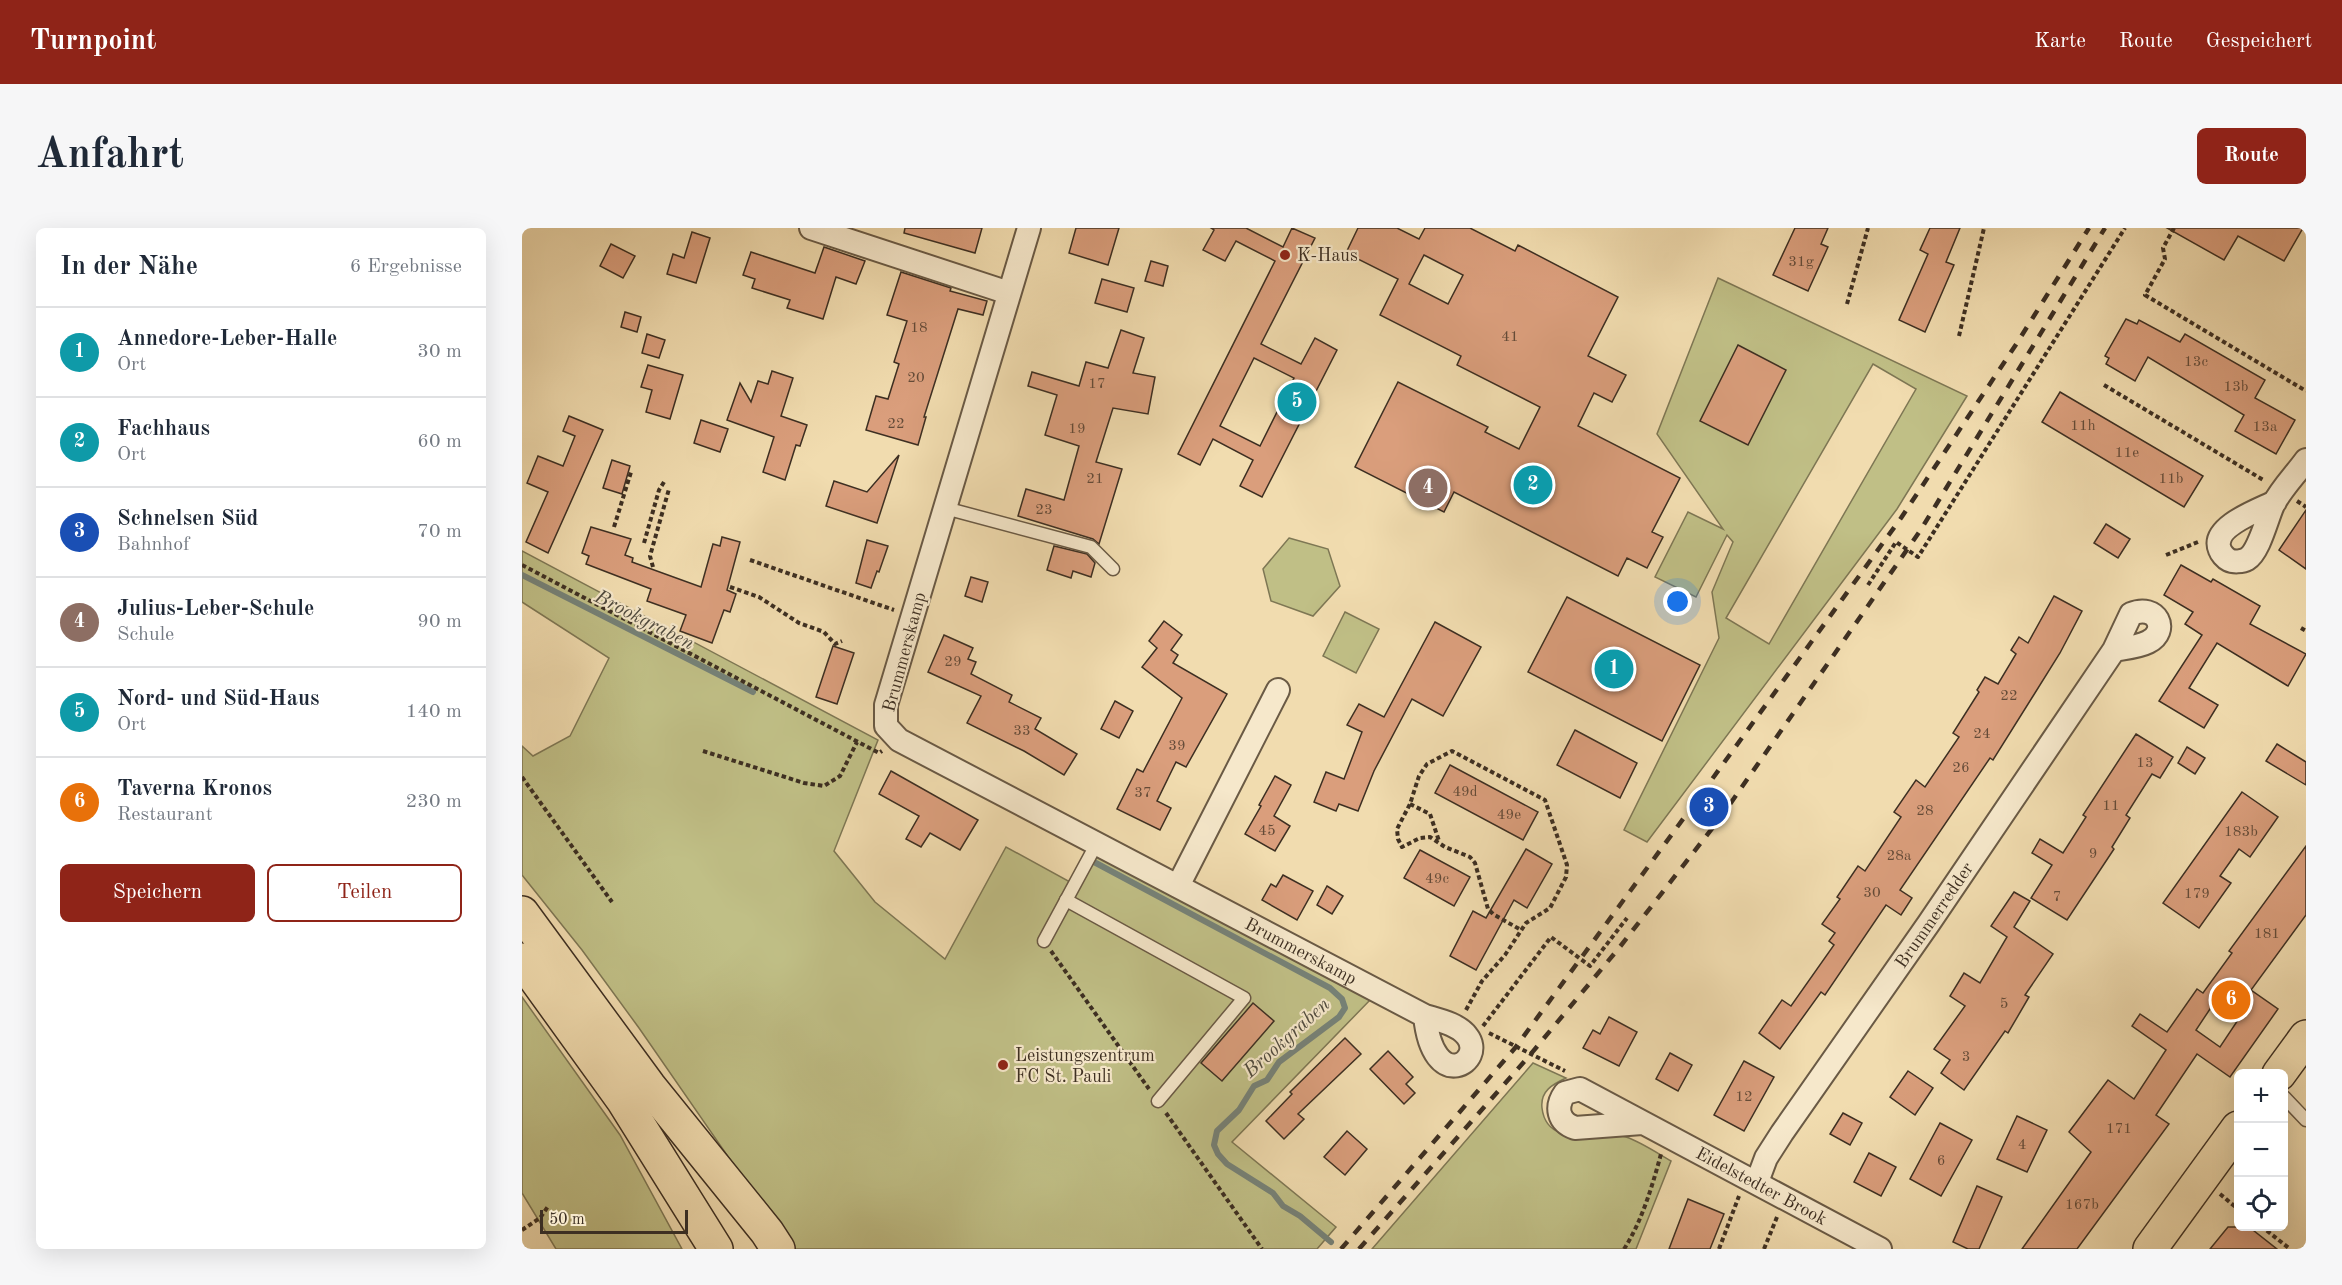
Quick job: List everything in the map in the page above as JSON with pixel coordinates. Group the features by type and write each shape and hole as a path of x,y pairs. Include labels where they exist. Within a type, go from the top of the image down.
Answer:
{"main road":[{"path":"522,913 650,1086 767,1232 778,1249"},
{"path":"522,960 623,1100 716,1249"},
{"path":"2283,1069 2306,1036"},
{"path":"650,1086 751,1249"},
{"path":"2150,1249 2234,1134"}],"street":[{"path":"811,228 1009,293"},
{"name":"Brummerskamp","path":"1029,228 886,705 886,726 899,740 1425,1016 1456,1028"},
{"path":"2279,497 2221,533 2218,543 2220,552 2227,559 2236,562 2247,559 2255,550 2279,497 2306,459"},
{"name":"Brummerredder","path":"1752,1179 2114,650"},
{"path":"1178,886 1278,690"},
{"path":"1425,1016 1427,1036 1437,1058 1446,1065 1456,1066 1464,1063 1470,1054 1471,1042 1466,1034 1456,1028"},
{"path":"1580,1089 1565,1093 1559,1106 1561,1118 1570,1126 1580,1128 1642,1123"},
{"name":"Eidelstedter Brook","path":"1580,1089 1880,1249"}],"lane":[{"path":"945,507 1091,547 1113,569"},
{"path":"1044,941 1097,843"},
{"path":"1066,900 1244,998 1158,1101"},
{"path":"2288,1102 2306,1120"}],"path":[{"path":"1847,304 1868,228"},
{"path":"1959,336 1984,228"},
{"path":"1868,585 1896,542 1918,556 2125,228"},
{"path":"2174,228 2163,248 2165,259 2145,296 2306,391"},
{"path":"2104,386 2279,497"},
{"path":"614,527 631,472"},
{"path":"644,543 659,490 664,482"},
{"path":"653,567 650,556 669,489"},
{"path":"2166,555 2221,533"},
{"path":"750,560 912,617"},
{"path":"522,566 879,753 899,740"},
{"path":"730,587 759,597 800,623 824,632 835,644 842,641"},
{"path":"2301,628 2306,631"},
{"path":"703,751 804,783 824,786 840,776 856,742"},
{"path":"1439,841 1430,837 1420,838 1402,846 1397,829 1410,804 1419,776 1427,764 1452,751 1545,800 1567,865 1566,877 1550,908 1526,923 1505,955 1482,981 1456,1028"},
{"path":"522,777 612,903"},
{"path":"1410,804 1430,814 1439,841 1445,848 1470,857 1475,863 1488,909 1521,930"},
{"path":"1580,1089 1578,1077 1481,1029 1551,937 1590,966 1627,918"},
{"path":"1623,1249 1632,1237 1653,1185 1666,1136"},
{"path":"1719,1249 1752,1179"},
{"path":"1764,1249 1785,1197"},
{"path":"522,1230 540,1218 549,1205"},
{"path":"2266,1231 2290,1249"}],"shaded area":[{"path":"1718,278 1967,396 1897,509 1647,842 1624,830 1719,638 1712,592 1733,542 1727,535 1696,597 1655,577 1688,512 1723,529 1657,434","holes":["1873,364 1916,389 1769,644 1726,618"]},
{"path":"1289,538 1328,549 1340,586 1313,616 1271,601 1263,569"},
{"name":"Leistungszentrum FC St. Pauli","path":"522,551 878,740 834,851 875,902 945,959 1006,847 1079,887 1097,854 1372,998 1232,1142 1336,1227 1317,1249 792,1249 639,1028 582,950 522,875 522,746 533,756 570,736 609,658 522,602"},
{"path":"1345,612 1379,629 1356,673 1323,656"},
{"path":"522,997 620,1135 682,1249 556,1249 522,1193"},
{"path":"1533,1063 1566,1078 1552,1086 1543,1097 1542,1108 1546,1121 1553,1129 1563,1134 1626,1137 1671,1161 1636,1249 1372,1249"}],"building":[{"path":"905,228 982,228 975,253 904,233"},
{"path":"1076,228 1119,228 1108,265 1069,253"},
{"path":"1211,228 1246,228 1283,247 1292,228 1315,238 1261,344 1301,364 1315,338 1337,350 1262,497 1240,486 1253,460 1213,439 1200,465 1178,454 1275,261 1236,241 1225,261 1203,250 1214,230","holes":["1254,358 1294,378 1260,446 1220,426"]},
{"path":"1358,228 1397,228 1419,239 1425,228 1470,228 1515,251 1518,245 1618,297 1588,356 1626,375 1612,402 1594,393 1578,426 1680,478 1652,532 1663,537 1647,568 1627,558 1618,576 1454,492 1444,512 1355,467 1398,382 1488,427 1485,432 1519,449 1540,407 1457,365 1461,356 1380,315 1398,279 1346,253","holes":["1424,255 1463,275 1448,304 1409,284"]},
{"path":"1795,228 1828,228 1821,244 1828,247 1808,291 1773,275"},
{"path":"1930,228 1960,228 1946,262 1954,265 1925,332 1899,320 1928,254 1920,250"},
{"path":"2167,228 2303,228 2284,261 2238,236 2224,260"},
{"path":"692,232 710,238 696,283 667,274 673,254 684,258"},
{"path":"611,244 635,256 623,278 600,266"},
{"path":"824,247 865,261 856,284 836,277 823,319 787,308 790,300 752,288 755,279 743,275 751,252 815,273"},
{"path":"1151,261 1168,266 1163,286 1145,281"},
{"path":"901,272 951,288 950,291 987,301 983,315 958,309 924,417 926,417 918,445 866,430 876,396 888,399 899,364 894,362 907,321 887,315"},
{"path":"1102,279 1134,288 1127,312 1095,303"},
{"path":"625,312 641,317 637,332 621,327"},
{"path":"2126,319 2137,324 2139,320 2180,342 2185,334 2265,380 2255,398 2295,420 2276,454 2235,431 2244,415 2148,357 2135,381 2106,364 2109,358 2105,356"},
{"path":"1121,330 1144,338 1133,373 1155,377 1148,414 1113,408 1096,462 1122,469 1099,544 1093,539 1018,516 1026,489 1064,500 1079,446 1045,435 1057,395 1028,386 1032,372 1079,386 1086,362 1108,368"},
{"path":"647,334 665,340 659,358 642,353"},
{"path":"1738,345 1786,370 1748,445 1700,421"},
{"path":"648,365 683,375 670,419 646,412 652,390 641,387"},
{"path":"772,371 793,378 781,416 807,425 800,446 796,445 785,480 763,472 774,437 727,420 740,383 751,402 758,381 768,384"},
{"path":"2060,392 2203,476 2184,507 2042,422"},
{"path":"569,416 603,430 548,553 526,542 548,492 527,483 538,456 563,466 575,436 563,431"},
{"path":"701,420 728,429 720,452 694,443"},
{"path":"899,455 877,523 826,506 834,481 867,492"},
{"path":"612,460 630,466 622,494 603,488"},
{"path":"2306,510 2306,569 2279,550"},
{"path":"2106,524 2130,539 2118,558 2094,543"},
{"path":"591,527 631,539 625,555 633,558 632,562 701,587 713,544 720,546 722,537 740,542 727,590 736,594 730,612 724,610 712,643 680,631 686,615 647,601 651,589 586,564 589,556 582,553"},
{"path":"867,540 888,546 871,588 856,583"},
{"path":"1054,546 1087,554 1095,563 1091,577 1073,571 1071,578 1047,570"},
{"path":"2181,565 2211,582 2213,579 2260,606 2250,624 2306,654 2288,686 2217,643 2189,688 2218,705 2204,728 2159,701 2202,635 2185,624 2193,612 2164,595"},
{"path":"971,577 988,582 982,602 965,596"},
{"path":"2054,596 2082,611 2060,653 1993,760 1990,758 1900,890 1912,898 1901,915 1886,905 1825,995 1821,992 1780,1049 1759,1033 1782,1000 1791,1006 1834,945 1829,941 1835,933 1822,924 1840,899 1837,897 1858,866 1865,871 1901,817 1894,812 1916,780 1925,787 1959,737 1953,733 1979,692 1977,690 1985,677 1998,684 2016,654 2011,650 2019,637 2028,643"},
{"path":"1567,597 1700,665 1662,741 1528,672"},
{"path":"1164,621 1182,635 1171,650 1178,655 1173,663 1227,694 1186,767 1176,762 1157,801 1171,808 1160,830 1117,809 1137,769 1143,772 1182,698 1142,667 1157,648 1149,641"},
{"path":"1435,622 1481,647 1443,716 1412,699 1374,771 1358,811 1339,804 1336,811 1314,802 1326,772 1344,779 1362,732 1347,725 1359,704 1384,717"},
{"path":"944,635 973,648 968,659 976,662 971,674 1012,695 1009,702 1041,718 1035,729 1077,754 1064,775 1024,751 967,723 981,696 928,672"},
{"path":"833,646 854,653 837,704 816,697"},
{"path":"1115,701 1133,711 1119,738 1101,729"},
{"path":"1575,730 1637,763 1620,798 1557,765"},
{"path":"2136,734 2173,757 2160,778 2152,774 2126,815 2130,818 2112,847 2114,849 2067,920 2031,898 2052,865 2032,853 2040,839 2063,853 2086,817 2083,815"},
{"path":"2277,744 2306,762 2306,785 2266,761"},
{"path":"2187,747 2205,758 2195,774 2178,763"},
{"path":"1450,765 1538,812 1523,840 1435,793"},
{"path":"891,771 978,820 960,850 930,833 921,847 906,839 919,816 879,794"},
{"path":"1275,776 1291,785 1274,816 1290,826 1275,851 1245,834"},
{"path":"2242,792 2278,817 2250,857 2239,849 2220,876 2231,883 2199,928 2163,903"},
{"path":"2306,846 2306,915 2251,990 2278,1009 2230,1077 2197,1054 2156,1115 2169,1124 2077,1249 2022,1249 2091,1152 2069,1132 2108,1080 2134,1099 2166,1050 2132,1026 2140,1014 2167,1032 2197,989 2203,993 2232,953 2229,951","holes":["2214,1003 2238,1020 2220,1047 2196,1030"]},
{"path":"1526,849 1552,864 1527,908 1514,900 1476,970 1450,956 1473,911 1486,918"},
{"path":"1420,850 1470,877 1454,906 1404,878"},
{"path":"1283,875 1313,891 1297,920 1262,900 1271,884 1276,887"},
{"path":"1327,886 1343,896 1332,914 1317,905"},
{"path":"2014,892 2030,901 2014,927 2053,954 2025,995 2029,997 2008,1033 2005,1031 1964,1090 1941,1073 1950,1060 1934,1049 1965,1006 1950,996 1964,973 1980,983 2007,937 1991,926"},
{"path":"1253,1003 1274,1021 1222,1081 1201,1063"},
{"path":"1609,1017 1637,1032 1619,1066 1583,1048 1593,1030 1600,1034"},
{"path":"1345,1038 1361,1054 1298,1114 1304,1119 1284,1139 1266,1121 1292,1094 1290,1092"},
{"path":"1388,1051 1413,1077 1406,1084 1415,1093 1404,1104 1370,1069"},
{"path":"1670,1053 1692,1065 1678,1091 1656,1079"},
{"path":"1744,1061 1774,1077 1744,1131 1714,1115"},
{"path":"1908,1071 1933,1088 1915,1115 1890,1097"},
{"path":"1843,1113 1862,1123 1850,1145 1830,1134"},
{"path":"2017,1116 2047,1130 2027,1172 1997,1159"},
{"path":"1940,1123 1972,1140 1941,1196 1910,1179"},
{"path":"1347,1131 1367,1149 1345,1175 1324,1157"},
{"path":"1869,1153 1896,1167 1881,1196 1854,1182"},
{"path":"1977,1186 2002,1197 1979,1249 1968,1249 1953,1242"},
{"path":"1688,1199 1724,1214 1710,1249 1669,1249"},
{"path":"2228,1227 2234,1227 2234,1231 2254,1231 2277,1249 2210,1249"}],"waterway":[{"name":"Brookgraben","path":"522,575 753,692"},
{"name":"Brookgraben","path":"1094,862 1330,988 1342,999 1345,1008 1339,1017 1279,1062 1267,1080 1254,1086 1239,1110 1217,1131 1214,1145 1227,1164 1273,1193 1283,1206 1300,1216 1331,1242"}],"railway":[{"path":"1341,1249 1515,1048 1697,800 1901,518 2017,343 2089,228"},
{"path":"1359,1249 1530,1055 1619,948 1721,817 1920,531 2105,228"}],"place":[{"name":"K-Haus","path":"1285,255"},
{"name":"Nord- und Süd-Haus","path":"1297,402"},
{"name":"Fachhaus","path":"1533,485"},
{"name":"Julius-Leber-Schule","path":"1428,488"},
{"name":"Annedore-Leber-Halle","path":"1614,669"},
{"name":"Schnelsen Süd","path":"1709,807"},
{"name":"Taverna Kronos","path":"2231,1000"},
{"name":"Leistungszentrum FC St. Pauli","path":"1003,1065"}]}
